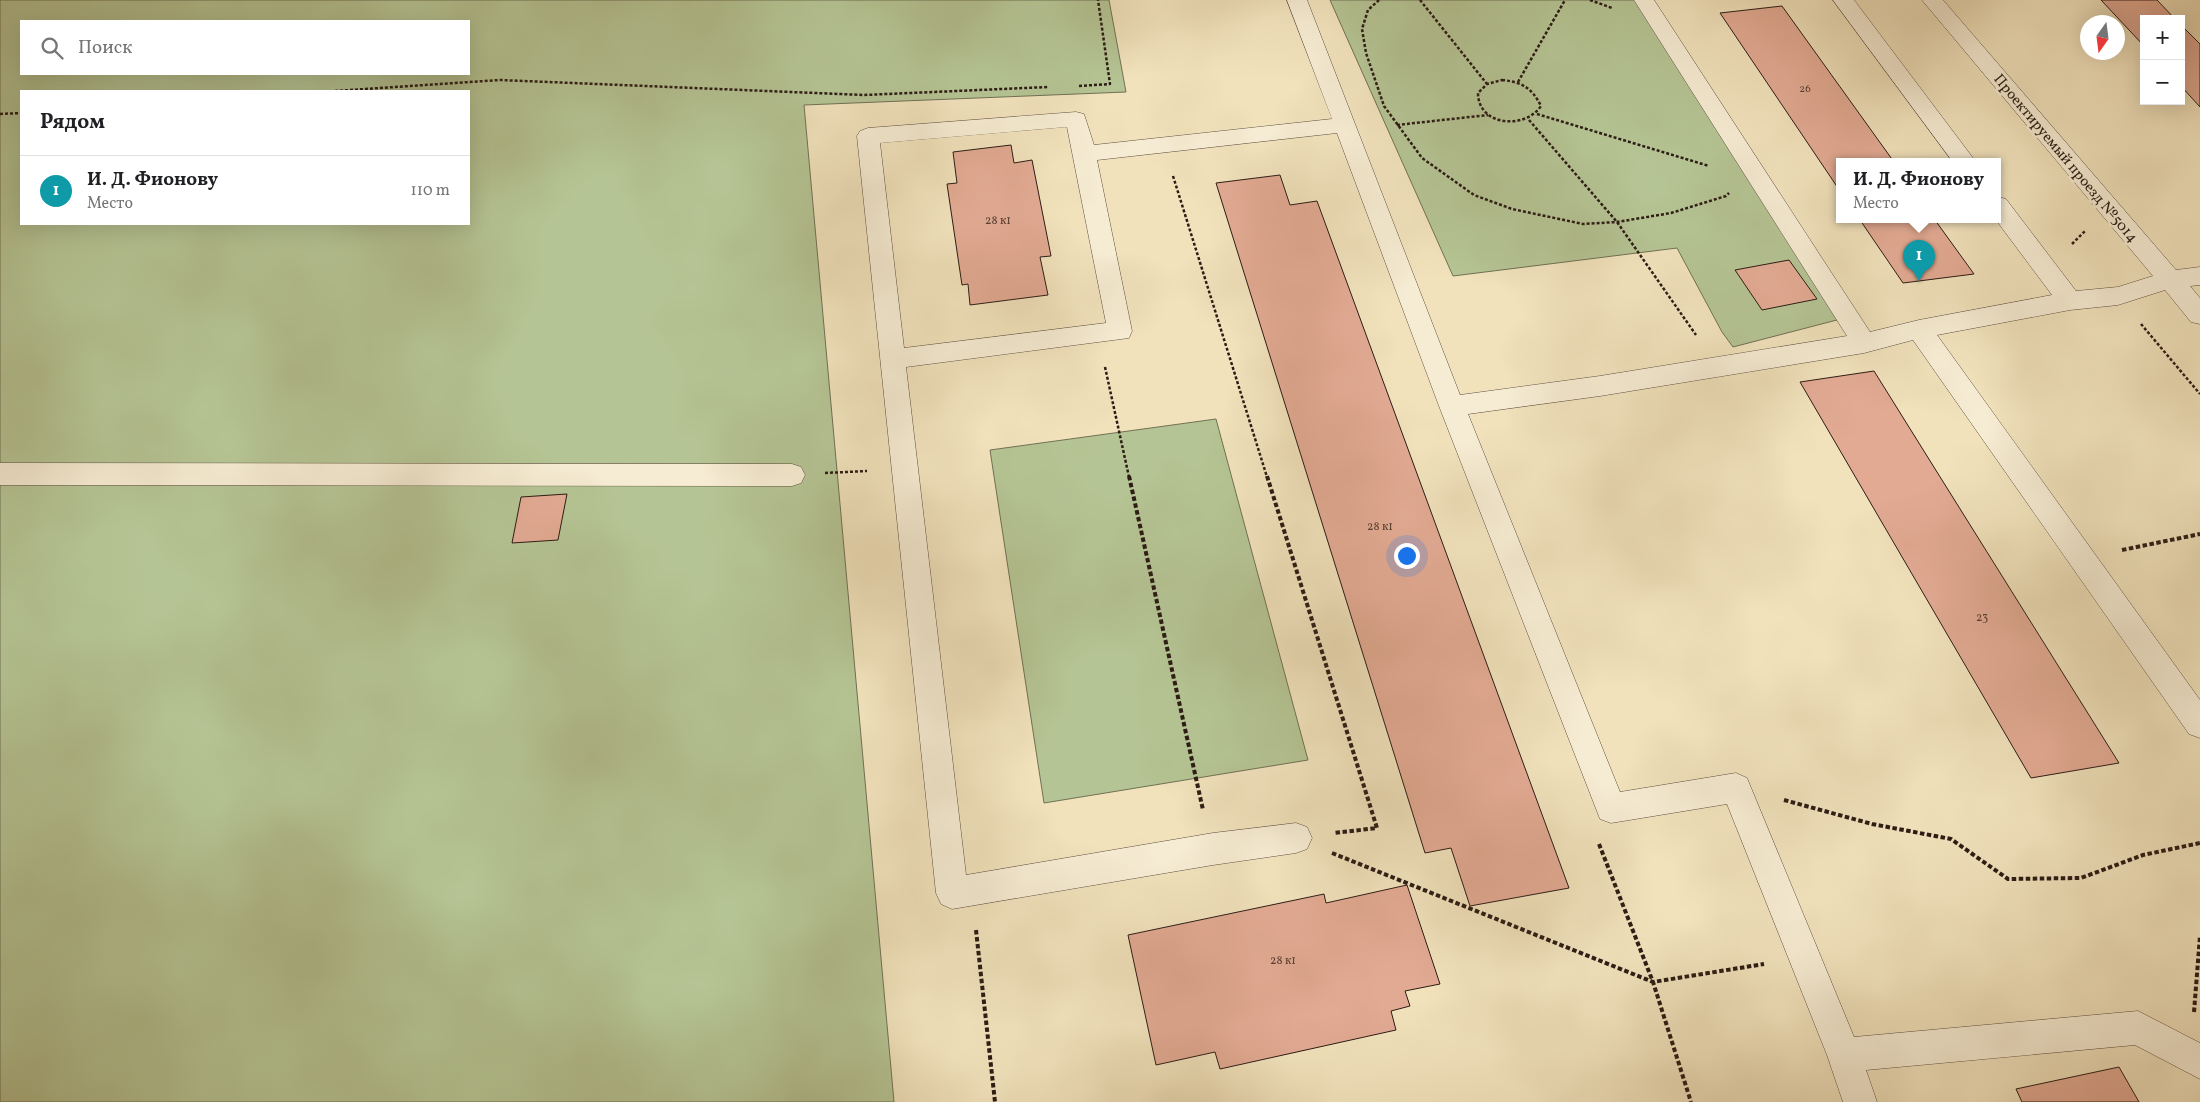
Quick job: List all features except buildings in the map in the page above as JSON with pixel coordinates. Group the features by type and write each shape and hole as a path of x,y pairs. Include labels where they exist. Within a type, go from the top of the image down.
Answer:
{"street":[{"path":"1297,0 1452,406 1611,808 1736,788 1844,1055 1860,1102"},
{"path":"1644,0 1750,175 1864,343"},
{"path":"1843,0 1962,158"},
{"name":"Проектируемый проезд №5014","path":"1932,0 2200,315"},
{"path":"893,359 1120,331 1085,154 1076,119 868,136 952,893 1213,849 1296,838"},
{"path":"1085,154 1344,125"},
{"path":"2001,209 2070,301"},
{"path":"1452,406 1600,386 1864,343 1919,329 2070,301 2118,296 2170,280 2200,276"},
{"path":"1919,329 2200,724"},
{"path":"0,474 792,475"},
{"path":"1844,1055 2138,1028 2196,1060"}],"path":[{"path":"1071,86 1110,84 1098,0"},
{"path":"1379,0 1368,10 1362,29 1374,82 1384,106 1422,158 1474,196 1512,210 1582,224 1617,222 1671,213 1726,196 1750,175"},
{"path":"1420,0 1487,84"},
{"path":"1518,82 1566,0"},
{"path":"350,90 500,80 864,94 1051,87"},
{"path":"1502,80 1518,82 1533,90 1540,106 1537,114 1529,120 1507,122 1488,114 1478,103 1478,92 1487,84 1502,80"},
{"path":"0,114 20,113"},
{"path":"1397,125 1488,114"},
{"path":"1537,114 1750,175"},
{"path":"1529,120 1617,222 1667,292 1714,366"},
{"path":"1162,144 1377,828 1296,838"},
{"path":"2118,296 2200,394"},
{"path":"1098,334 1195,779 1213,849"},
{"path":"792,475 906,470"},
{"path":"2082,558 2200,534"},
{"path":"1736,788 1872,824 1951,839 2008,879 2081,878 2143,855 2200,842"},
{"path":"1296,838 1653,982 1804,958"},
{"path":"971,890 995,1102"},
{"path":"2196,1060 2200,936"},
{"path":"1653,982 1691,1102"}],"green space":[{"path":"0,0 1109,0 1126,92 804,105 894,1102 0,1102"},
{"path":"1330,0 1644,0 1837,320 1733,347 1722,332 1677,248 1453,276"},
{"path":"1216,419 1308,760 1044,803 990,450"}],"place":[{"name":"И. Д. Фионову","path":"1919,281"}]}
